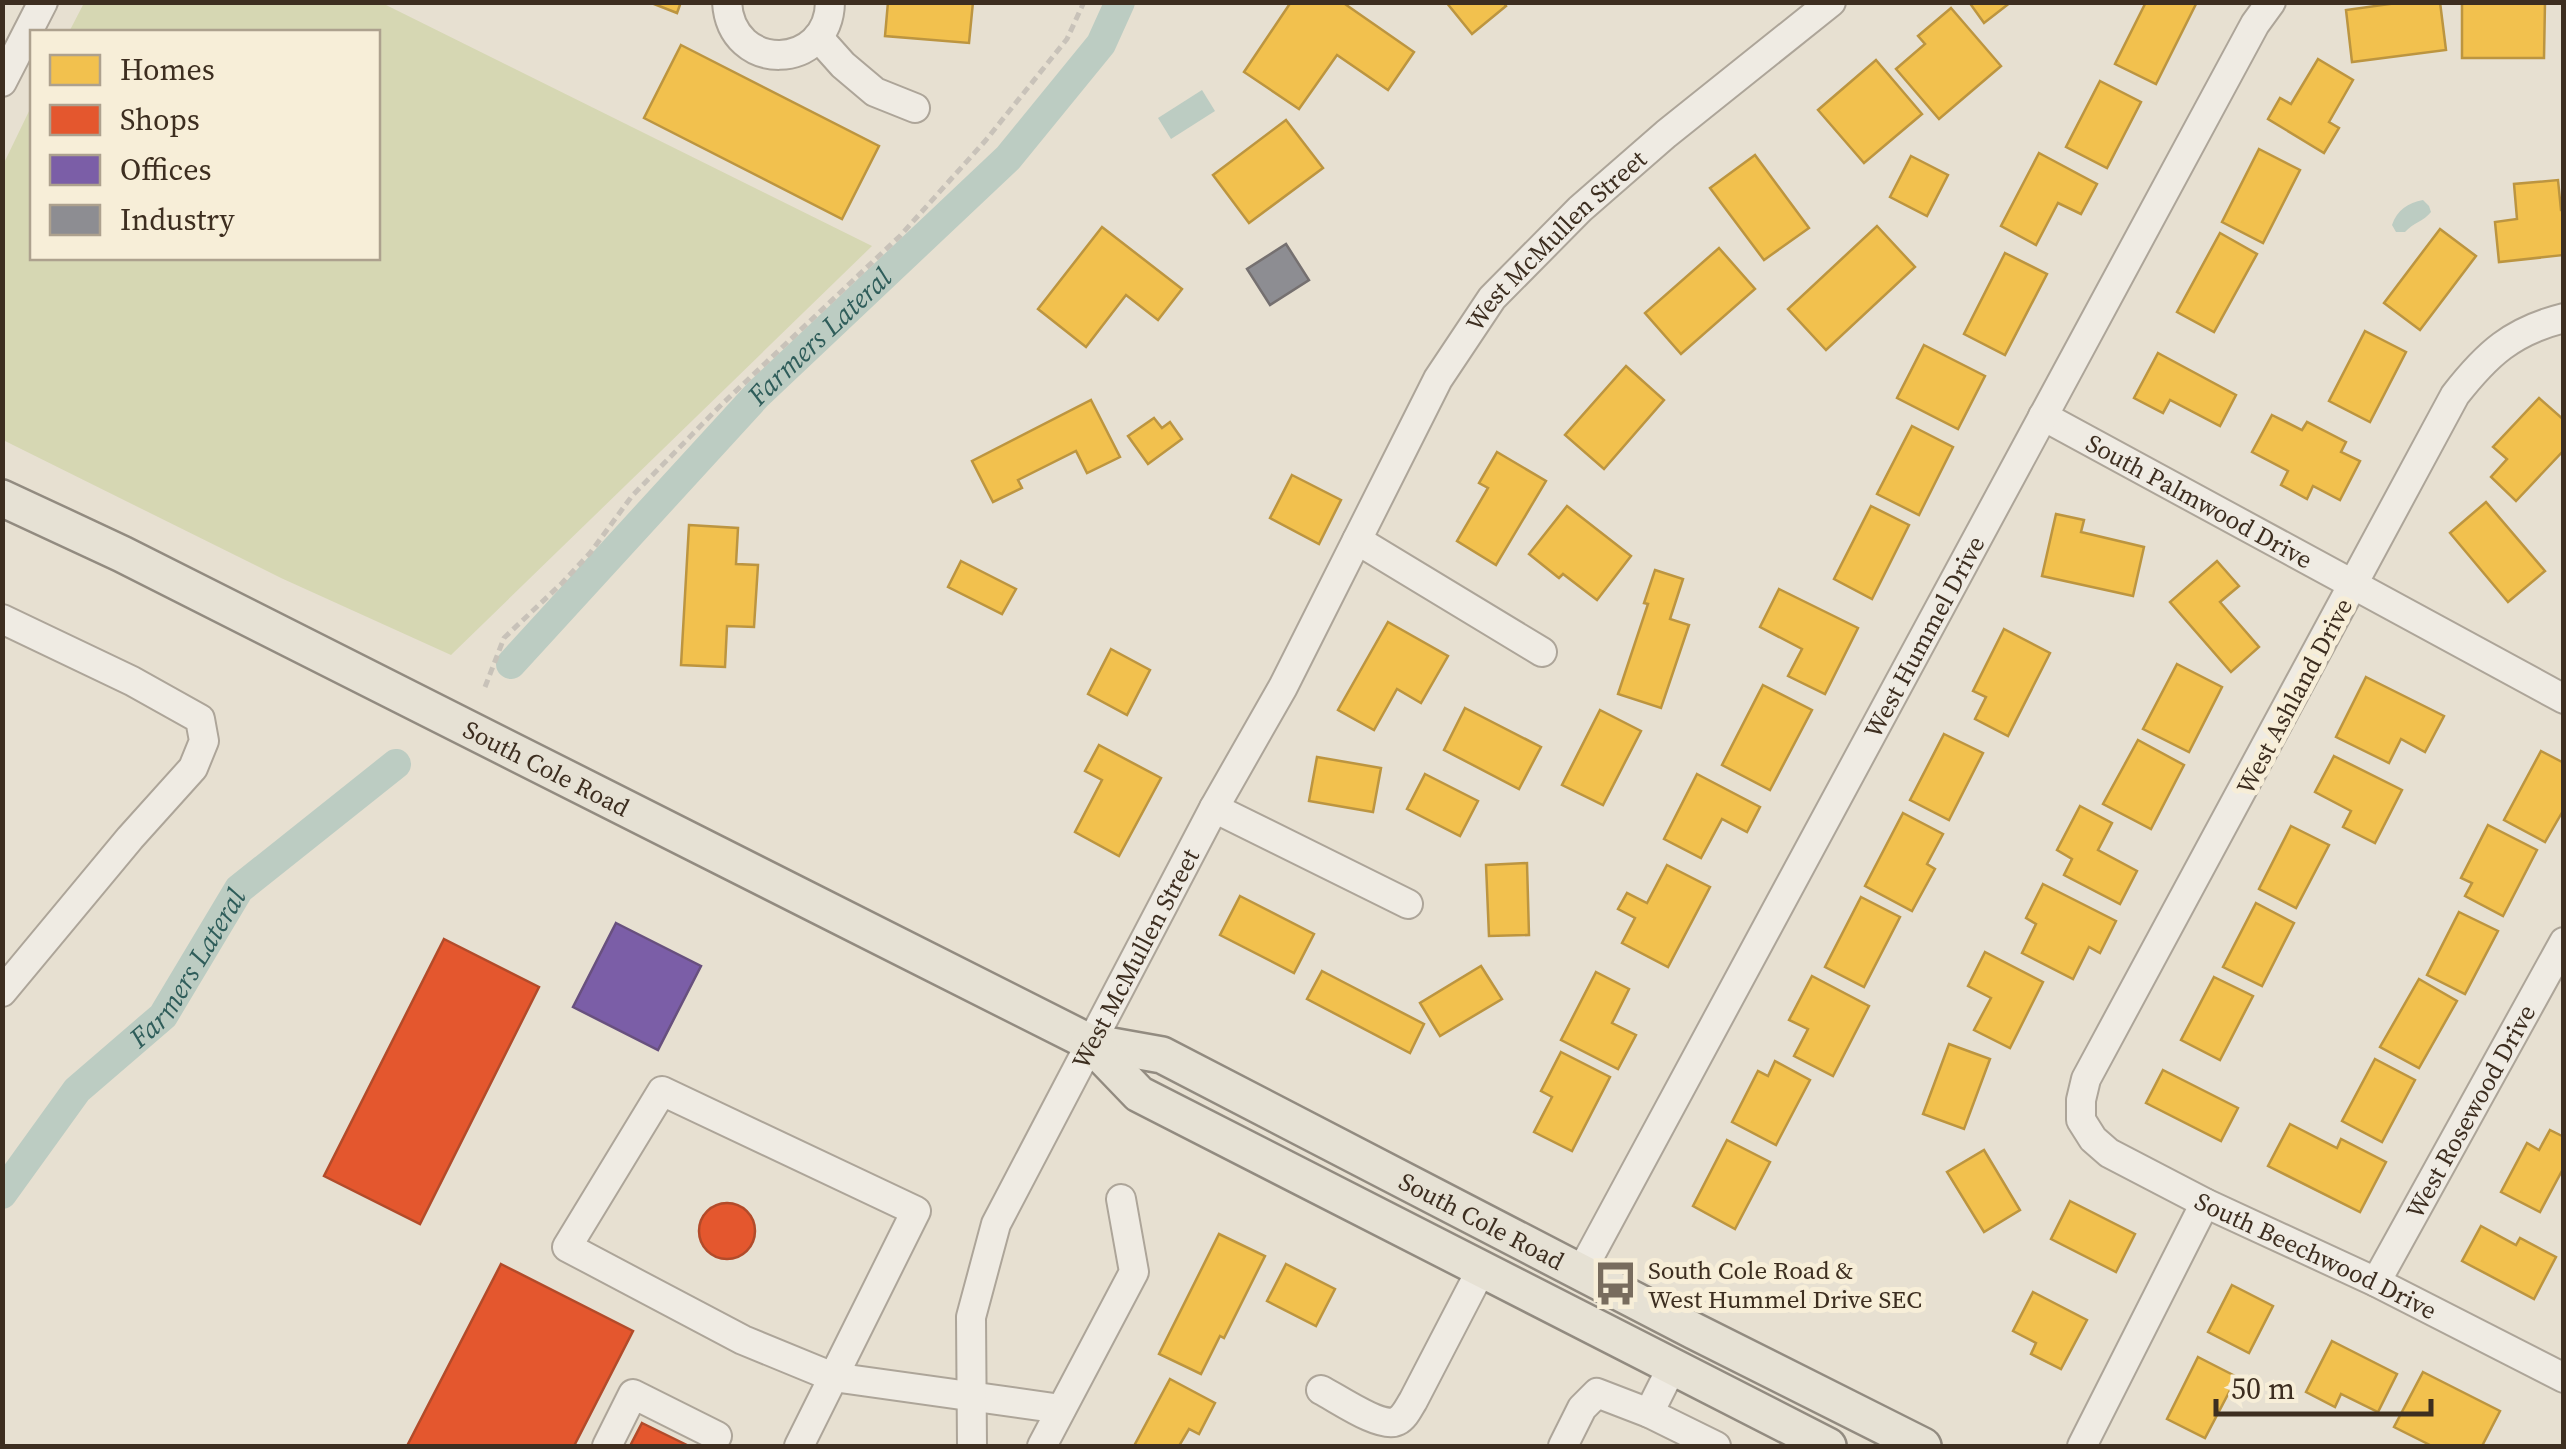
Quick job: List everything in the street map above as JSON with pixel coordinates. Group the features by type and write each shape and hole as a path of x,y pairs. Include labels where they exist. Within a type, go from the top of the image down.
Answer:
{"main road":[{"name":"South Cole Road","path":"2,498 122,554 1090,1042 1162,1054 1923,1446"},
{"name":"South Cole Road","path":"1090,1042 1139,1094 1821,1445"}],"street":[{"path":"2,82 43,2"},
{"path":"727,2 732,28 741,40 752,49 780,56 794,54 818,37 826,24 830,2"},
{"name":"West McMullen Street","path":"972,1446 971,1317 996,1224 1214,808 1283,687 1438,378 1492,298 1580,209 1831,2"},
{"name":"West Hummel Drive","path":"1581,1272 2255,24 2272,2"},
{"path":"818,37 875,92 915,108"},
{"name":"West Ashland Drive","path":"2081,1120 2086,1079 2455,395 2480,363 2511,338 2564,318"},
{"name":"South Palmwood Drive","path":"2043,416 2564,700"},
{"path":"1358,540 1542,652"},
{"path":"2,620 132,681 200,719 204,740 194,768 4,986"},
{"path":"1214,808 1408,904"},
{"name":"West Rosewood Drive","path":"2376,1282 2564,942"},
{"path":"798,1446 833,1377 916,1210 662,1091 567,1247 742,1340 833,1377 1061,1409"},
{"name":"South Beechwood Drive","path":"2081,1120 2093,1139 2109,1153 2564,1378"},
{"path":"1042,1446 1134,1272 1121,1199"},
{"path":"2082,1446 2205,1203"},
{"path":"1320,1390 1383,1423 1396,1422 1413,1401 1481,1270"},
{"path":"1649,1414 1672,1367"},
{"path":"1562,1446 1582,1408 1597,1393 1716,1446"},
{"path":"607,1446 634,1394 722,1443"},
{"path":"1821,1445 1839,1404"}],"path":[{"path":"484,687 504,638 590,553 632,496 720,406 900,236 1044,68 1067,38 1084,2"}],"green space":[{"path":"84,3 382,3 872,246 451,655 281,578 3,440 3,165 30,109 30,260 380,260 380,30 70,30"}],"shaded area":[{"path":"1202,90 1215,111 1171,139 1158,118"},
{"path":"2423,200 2431,212 2405,232 2396,232 2392,225 2400,211"}],"building: Homes":[{"path":"649,2 681,2 677,13"},
{"path":"888,2 973,2 969,43 885,36"},
{"path":"1291,2 1342,2 1414,52 1388,90 1337,55 1299,109 1244,72"},
{"path":"1446,2 1503,2 1506,6 1472,34"},
{"path":"1969,2 2011,2 1984,23"},
{"path":"2146,2 2197,2 2156,84 2115,64"},
{"path":"2404,2 2440,2 2446,50 2352,62 2346,10"},
{"path":"2462,2 2545,2 2544,58 2462,58"},
{"path":"1951,8 2001,66 1939,119 1896,69 1925,44 1918,36"},
{"path":"681,45 879,146 842,219 644,118"},
{"path":"2318,59 2353,80 2329,122 2339,128 2324,153 2268,119 2280,98 2291,104"},
{"path":"1876,60 1922,114 1864,163 1818,110"},
{"path":"2100,81 2141,102 2107,168 2066,147"},
{"path":"1286,120 1323,168 1249,223 1213,175"},
{"path":"2259,149 2300,170 2263,243 2222,222"},
{"path":"2039,153 2097,184 2081,214 2058,203 2036,245 2001,226"},
{"path":"1755,155 1809,228 1764,260 1710,188"},
{"path":"1911,156 1948,175 1927,216 1890,197"},
{"path":"2558,180 2564,210 2564,255 2499,262 2495,222 2517,219 2514,184"},
{"path":"1877,226 1915,267 1826,350 1788,309"},
{"path":"1102,227 1182,289 1158,320 1126,295 1086,347 1038,309"},
{"path":"2440,229 2476,256 2420,330 2384,303"},
{"path":"2220,233 2257,254 2214,332 2177,312"},
{"path":"1719,248 1755,289 1681,354 1645,313"},
{"path":"2005,253 2047,274 2005,355 1964,334"},
{"path":"2365,331 2406,352 2370,422 2329,401"},
{"path":"1924,345 1985,376 1958,429 1897,398"},
{"path":"2158,353 2236,395 2220,426 2170,400 2163,413 2134,398"},
{"path":"1626,366 1664,400 1604,469 1565,435"},
{"path":"2539,398 2564,420 2564,450 2516,501 2491,477 2507,459 2493,447"},
{"path":"1091,400 1120,457 1087,473 1076,451 1018,480 1022,488 993,502 972,461"},
{"path":"2272,415 2302,430 2307,422 2346,442 2341,452 2360,461 2340,500 2313,486 2307,499 2281,485 2288,471 2252,452"},
{"path":"1154,418 1162,428 1170,422 1182,439 1148,464 1128,436"},
{"path":"1912,426 1953,447 1919,515 1877,494"},
{"path":"1497,452 1546,481 1496,565 1457,541 1488,488 1479,483"},
{"path":"1292,475 1341,500 1319,544 1270,518"},
{"path":"2486,502 2545,571 2508,602 2450,533"},
{"path":"1567,506 1631,556 1597,600 1563,574 1559,578 1529,554"},
{"path":"1871,506 1909,525 1872,599 1834,579"},
{"path":"2056,514 2084,520 2081,532 2144,547 2133,596 2042,576"},
{"path":"689,525 738,528 736,564 758,565 754,627 727,626 725,667 681,665"},
{"path":"961,561 1016,589 1002,614 948,587"},
{"path":"2217,561 2239,586 2220,602 2259,647 2231,672 2170,602"},
{"path":"1655,570 1683,579 1670,619 1689,625 1661,708 1618,694 1648,604 1644,603"},
{"path":"1779,589 1858,628 1825,694 1788,676 1802,649 1760,627"},
{"path":"1388,622 1448,656 1421,703 1397,689 1374,730 1338,710"},
{"path":"2004,629 2050,653 2008,736 1975,719 1986,697 1973,691"},
{"path":"1111,649 1150,670 1127,715 1088,694"},
{"path":"2177,664 2222,687 2189,752 2143,729"},
{"path":"2366,677 2444,716 2425,752 2401,739 2389,763 2336,737"},
{"path":"1763,685 1812,710 1770,790 1722,765"},
{"path":"1465,708 1541,747 1519,789 1444,750"},
{"path":"1600,710 1641,731 1603,805 1562,785"},
{"path":"1944,734 1983,753 1949,820 1910,800"},
{"path":"2138,740 2184,765 2151,829 2103,804"},
{"path":"1099,745 1161,778 1119,856 1075,832 1102,780 1085,771"},
{"path":"2541,751 2564,763 2564,809 2545,842 2504,820"},
{"path":"2334,756 2402,790 2375,843 2343,827 2351,811 2315,792"},
{"path":"1317,757 1381,768 1373,812 1309,801"},
{"path":"1425,774 1478,801 1460,836 1407,809"},
{"path":"1697,774 1760,807 1747,832 1722,819 1701,858 1664,839"},
{"path":"2080,806 2112,823 2098,850 2137,871 2120,904 2064,875 2072,859 2057,850"},
{"path":"1903,813 1943,834 1927,864 1935,869 1912,911 1865,886"},
{"path":"2488,825 2537,850 2503,916 2465,896 2472,883 2461,878"},
{"path":"2291,826 2329,845 2296,908 2259,889"},
{"path":"1527,863 1529,935 1489,936 1486,865"},
{"path":"1667,865 1710,887 1668,967 1622,943 1635,918 1618,909 1627,893 1647,903"},
{"path":"2043,884 2116,921 2100,953 2089,947 2073,979 2022,953 2036,924 2026,918"},
{"path":"1240,896 1314,934 1294,973 1220,935"},
{"path":"1861,897 1900,917 1864,987 1825,967"},
{"path":"2256,903 2294,923 2262,986 2223,967"},
{"path":"2459,912 2498,931 2465,994 2427,975"},
{"path":"1985,952 2043,982 2010,1048 1974,1030 1991,998 1968,986"},
{"path":"1481,966 1502,999 1440,1036 1420,1003"},
{"path":"1322,971 1424,1024 1410,1053 1307,999"},
{"path":"1596,972 1629,989 1612,1023 1636,1035 1618,1069 1561,1040"},
{"path":"1812,976 1869,1006 1833,1076 1794,1056 1808,1029 1789,1020"},
{"path":"2214,977 2253,996 2220,1060 2181,1040"},
{"path":"2419,979 2457,1001 2419,1068 2380,1047"},
{"path":"1949,1044 1990,1059 1964,1129 1923,1114"},
{"path":"1561,1052 1610,1077 1572,1151 1534,1132 1552,1097 1541,1091"},
{"path":"2375,1059 2415,1080 2382,1142 2342,1121"},
{"path":"1775,1061 1810,1080 1776,1145 1732,1122 1758,1071 1768,1076"},
{"path":"2163,1070 2238,1108 2221,1141 2146,1103"},
{"path":"2290,1124 2337,1148 2341,1139 2386,1162 2360,1212 2268,1166"},
{"path":"2550,1130 2564,1137 2564,1167 2540,1212 2501,1192 2527,1143 2539,1150"},
{"path":"1727,1140 1770,1162 1735,1229 1693,1206"},
{"path":"1984,1150 2020,1210 1984,1232 1947,1172"},
{"path":"2070,1201 2135,1234 2116,1272 2051,1239"},
{"path":"2481,1226 2516,1245 2520,1238 2556,1257 2534,1299 2462,1261"},
{"path":"1219,1234 1265,1256 1224,1338 1220,1336 1201,1374 1159,1354"},
{"path":"1286,1264 1335,1289 1316,1326 1267,1301"},
{"path":"2232,1285 2273,1306 2249,1353 2208,1332"},
{"path":"2033,1292 2087,1320 2061,1369 2031,1354 2036,1343 2013,1331"},
{"path":"2332,1341 2397,1374 2378,1412 2341,1394 2335,1407 2306,1392"},
{"path":"2198,1357 2237,1377 2205,1438 2167,1419"},
{"path":"2423,1372 2500,1411 2482,1446 2432,1446 2394,1427"},
{"path":"1170,1379 1215,1403 1199,1434 1189,1429 1179,1446 1134,1446"}],"building: Shops":[{"path":"444,939 539,987 420,1224 324,1176"},
{"path":"727,1203 747,1211 755,1231 747,1251 727,1259 707,1251 699,1231 707,1211"},
{"path":"501,1264 633,1331 574,1446 407,1446"},
{"path":"642,1423 689,1446 630,1446"}],"building: Offices":[{"path":"616,923 701,966 658,1050 573,1007"}],"building: Industry":[{"path":"1286,244 1309,280 1270,305 1247,269"}],"waterway":[{"name":"Farmers Lateral","path":"511,664 758,394 1008,158 1101,44 1120,2"},
{"name":"Farmers Lateral","path":"2,1194 77,1090 163,1016 239,889 396,764"}],"place":[{"name":"South Cole Road & West Hummel Drive SEC","path":"1615,1284"}]}
